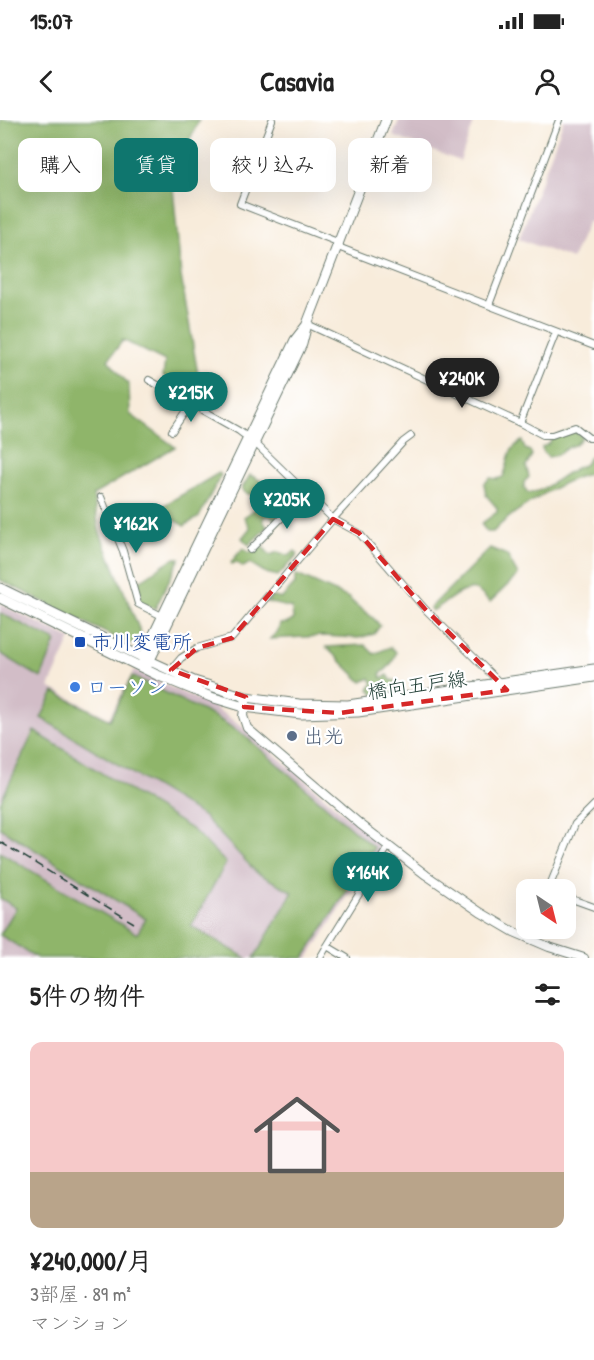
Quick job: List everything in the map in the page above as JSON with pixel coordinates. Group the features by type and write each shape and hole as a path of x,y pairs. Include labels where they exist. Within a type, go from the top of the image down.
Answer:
{"main road":[{"path":"146,659 251,441 295,340 307,324 386,120"},
{"path":"143,669 162,616 251,441"},
{"path":"0,588 146,659 245,702"},
{"path":"0,598 188,689 245,702"},
{"name":"橋向五戸線","path":"245,702 348,705 594,669"},
{"name":"橋向五戸線","path":"245,702 301,714 340,713 594,677"}],"street":[{"path":"272,120 240,204 594,346"},
{"path":"489,305 559,120"},
{"path":"307,324 543,435 552,435 575,427 589,438 594,438"},
{"path":"520,423 556,332"},
{"path":"149,380 191,403 251,441 333,519 358,533 425,609 507,690"},
{"path":"172,431 191,403"},
{"path":"171,670 181,658 197,648 232,638 333,519 411,436"},
{"path":"250,550 306,493"},
{"path":"102,497 123,551 138,604 162,616"},
{"path":"245,702 244,722 247,728 388,847 480,912 516,932"},
{"path":"552,879 575,824 594,805"},
{"path":"320,958 388,847"},
{"path":"576,901 594,907"},
{"path":"528,939 584,958"},
{"path":"327,946 347,958"}],"highlighted area":[{"path":"333,519 359,533 425,609 507,690 340,713 244,707 246,697 171,670 197,648 232,638"}],"shaded area":[{"path":"399,120 475,120 460,161 432,151 432,138 393,136"},
{"path":"564,120 594,120 594,223 588,221 572,259 519,239"},
{"path":"0,604 71,639 49,687 109,718 134,670 215,708 240,725 381,845 308,958 0,958"}],"green space":[{"path":"0,120 199,120 190,138 114,138 114,192 173,192 181,276 202,398 163,376 165,361 123,340 108,360 129,385 130,414 175,447 93,495 99,530 142,636 139,642 128,644 0,580"},
{"path":"572,430 582,438 575,445 552,457 548,457 543,452 542,447 549,444 553,437"},
{"path":"522,441 525,449 532,455 526,466 529,477 524,482 528,493 542,489 584,465 594,455 594,473 569,481 540,496 513,514 493,532 487,532 481,524 497,512 497,508 486,495 484,484 490,478 503,477 510,453"},
{"path":"219,473 221,475 199,517 184,526 174,520 160,528 150,530 145,529 137,521"},
{"path":"250,475 265,483 268,481 282,493 286,491 295,500 275,519 270,516 264,517 263,521 267,527 249,545 242,538 250,528 244,517 257,508 253,495 245,493 242,488"},
{"path":"263,547 270,555 278,552 289,556 295,551 298,554 278,576 266,573 250,563 243,567 236,562 232,564 231,562 243,548 250,553 255,548"},
{"path":"490,548 507,555 518,575 490,602 479,592 468,590 432,611 430,608"},
{"path":"176,558 180,558 155,609 140,603 136,582"},
{"path":"297,575 349,598 380,626 374,634 358,638 323,636 270,639 278,631 280,624 293,620 292,608 267,602 272,596 281,599 295,584"},
{"path":"0,613 56,641 41,678 0,653"},
{"path":"365,645 374,654 390,647 396,652 390,665 380,674 382,678 388,675 391,680 396,681 400,688 395,692 375,696 369,689 373,684 370,678 362,682 326,647"},
{"path":"132,676 217,718 244,735 374,848 304,958 254,958 293,892 257,873 203,816 41,718 54,692 110,720"},
{"path":"34,731 193,830 226,863 191,926 246,958 37,958 0,935 16,908 0,898 0,852 137,934 146,919 0,828 0,803"}],"railway":[{"path":"0,842 134,923"}],"place":[{"name":"市川変電所","path":"80,642"},
{"name":"ローソン","path":"75,687"},
{"name":"出光","path":"292,736"}]}
